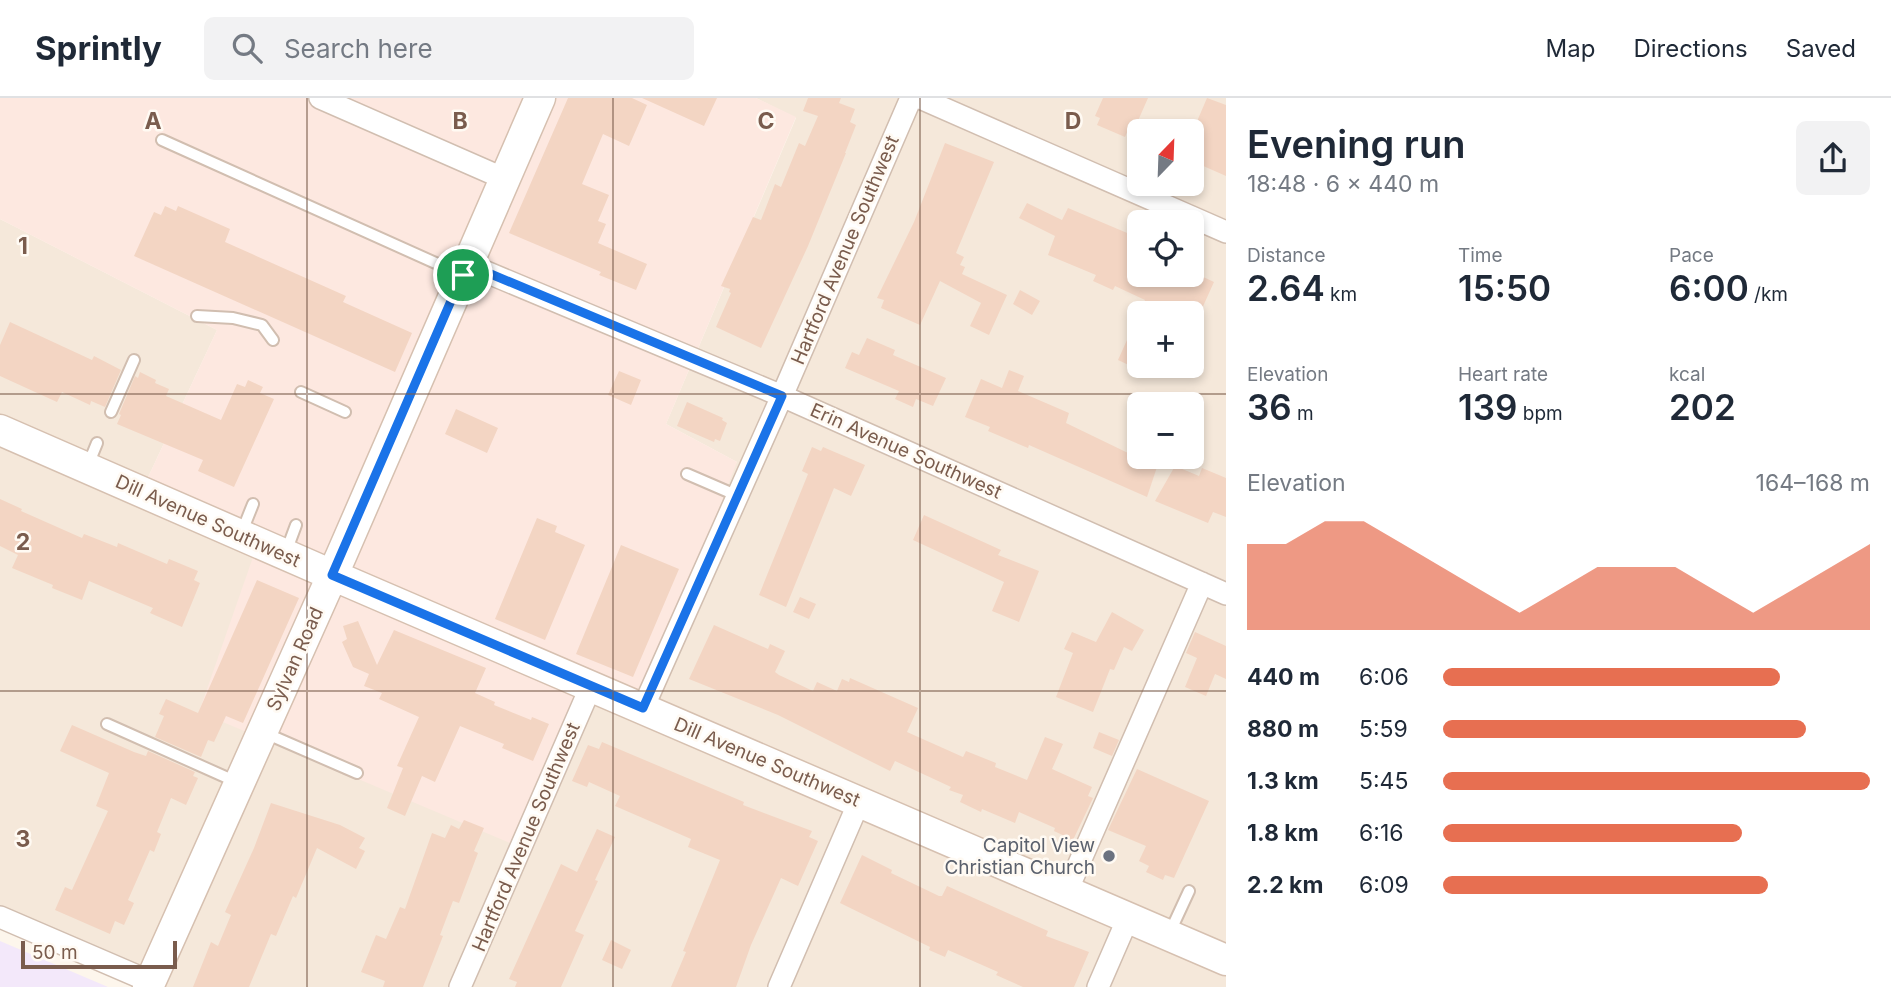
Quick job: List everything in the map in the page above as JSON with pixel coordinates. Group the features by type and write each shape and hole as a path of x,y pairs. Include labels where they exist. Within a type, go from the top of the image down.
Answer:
{"main road":[{"name":"Sylvan Road","path":"149,985 540,98"},
{"name":"Dill Avenue Southwest","path":"0,429 92,455 240,535 1226,960"}],"street":[{"path":"320,98 505,179"},
{"name":"Hartford Avenue Southwest","path":"643,708 911,98"},
{"path":"920,98 1226,232"},
{"name":"Erin Avenue Southwest","path":"465,269 782,396 1226,594"},
{"path":"1067,891 1202,583"},
{"name":"Hartford Avenue Southwest","path":"460,987 591,686"},
{"path":"779,987 859,802"},
{"path":"0,917 149,985"},
{"path":"1098,987 1128,918"}],"lane":[{"path":"162,140 465,269"},
{"path":"197,316 233,318 262,325 273,340"},
{"path":"111,412 134,360"},
{"path":"301,391 345,412"},
{"path":"687,474 738,496"},
{"path":"240,535 253,504"},
{"path":"285,554 296,525"},
{"path":"107,724 239,784"},
{"path":"262,732 357,773"},
{"path":"1168,935 1189,891"}],"shaded area":[{"path":"0,98 756,98 796,117 666,424 737,462 639,712 582,690 515,845 199,712 259,540 143,488 217,330 0,219"},
{"path":"756,98 1226,98 1226,987 150,987 0,921 0,219 217,330 143,488 582,690 737,462 666,424 796,118"},
{"path":"0,941 108,987 0,987"}],"building":[{"path":"568,98 632,98 647,105 629,146 603,134 582,184 609,195 598,221 606,224 598,243 647,264 636,290 509,233"},
{"path":"642,98 717,98 704,126"},
{"path":"808,98 841,98 839,103 855,109 850,122 856,125 808,246 761,348 716,327 731,293 730,289 721,286 753,217 761,220 775,184 781,187 799,143 805,146 818,116 803,111"},
{"path":"1103,98 1148,98 1139,119 1127,119 1125,137 1097,125 1100,118 1095,116"},
{"path":"1207,98 1226,105 1226,176 1204,166 1204,119 1198,119"},
{"path":"945,143 994,162 956,253 964,257 960,265 965,267 962,274 1007,295 989,335 970,326 981,303 940,281 920,325 881,308 884,300 877,298 914,222"},
{"path":"1027,203 1062,220 1068,208 1127,233 1127,287 1204,287 1204,277 1214,282 1204,304 1204,301 1145,301 1115,286 1113,290 1093,281 1096,275 1048,255 1055,236 1019,218"},
{"path":"165,206 176,211 178,206 230,229 225,242 346,296 343,302 412,333 395,372 134,256 154,212 161,215"},
{"path":"1020,290 1040,301 1032,315 1013,304"},
{"path":"10,322 92,360 94,356 121,370 105,407 91,401 90,405 62,392 57,402 0,376 0,345"},
{"path":"867,338 895,350 893,355 946,378 933,406 916,399 913,407 895,399 899,391 845,368 852,352 859,355"},
{"path":"1127,340 1127,364 1118,360"},
{"path":"1009,370 1024,376 1018,391 1069,413 1066,423 1127,452 1127,469 1156,469 1147,497 1029,445 1028,448 988,431 990,427 965,417 981,379 1002,388"},
{"path":"619,371 641,380 631,405 608,395"},
{"path":"140,372 169,389 166,396 221,420 237,384 245,387 248,380 263,387 260,393 274,399 234,487 198,471 203,460 117,424 135,376 138,378"},
{"path":"687,402 723,418 727,423 720,441 715,439 714,442 677,426"},
{"path":"456,409 498,428 487,453 445,434"},
{"path":"812,447 821,451 823,447 865,465 851,496 834,488 786,607 759,595 808,474 802,471"},
{"path":"1173,469 1182,469 1199,476 1204,469 1226,478 1226,517 1213,512 1208,523 1155,501"},
{"path":"0,499 82,538 84,534 117,547 118,543 167,564 169,559 198,571 194,580 200,583 182,627 150,613 153,608 89,581 82,600 12,568 18,555 0,546"},
{"path":"924,515 1001,550 998,555 1039,571 1019,622 992,611 1004,582 913,540"},
{"path":"537,518 557,526 555,532 585,545 545,640 495,619"},
{"path":"621,545 679,569 633,677 576,654"},
{"path":"257,580 299,598 243,723 226,716 214,742 208,740 201,757 155,737 164,716 159,714 166,699 198,713"},
{"path":"800,597 816,604 809,619 793,612"},
{"path":"1112,612 1144,630 1132,651 1124,647 1114,670 1110,669 1093,712 1056,697 1073,653 1064,649 1072,632 1096,642"},
{"path":"358,621 377,665 394,630 486,668 475,693 495,702 494,705 549,724 533,761 502,748 504,744 460,726 435,782 422,776 405,816 387,808 403,768 397,766 419,717 379,699 382,693 364,686 369,674 353,667 342,642 347,639 343,626"},
{"path":"714,625 768,649 770,644 785,651 775,672 813,691 817,682 837,691 842,679 849,682 850,678 918,708 907,732 963,757 966,751 996,763 995,767 1027,780 1045,737 1063,744 1052,769 1092,787 1088,796 1093,798 1073,840 1054,831 1055,828 1019,812 1015,823 982,809 981,812 960,802 963,795 949,790 951,787 895,761 890,771 778,715 689,679"},
{"path":"1195,632 1226,646 1226,679 1215,674 1206,696 1185,687 1197,658 1186,653"},
{"path":"72,725 134,752 146,756 148,751 195,772 193,776 198,778 186,805 171,798 157,832 161,834 154,852 150,850 128,900 134,903 124,925 115,921 110,934 55,910 65,887 72,890 108,811 96,806 109,773 60,751"},
{"path":"1099,732 1119,740 1112,756 1093,748"},
{"path":"602,742 744,802 743,805 812,831 809,837 818,841 798,886 781,878 751,945 736,987 671,987 720,860 688,847 691,839 615,806 620,796 589,782 587,787 572,781 588,745 599,749"},
{"path":"1137,769 1209,801 1174,878 1165,875 1163,880 1146,872 1149,866 1139,861 1146,846 1108,830"},
{"path":"271,803 340,825 365,838 359,848 365,851 356,869 317,848 276,936 271,934 249,987 193,987 211,942 218,946 231,915 225,912"},
{"path":"464,820 484,828 474,851 478,853 459,903 453,901 423,987 383,987 385,981 361,972 376,935 386,939 400,907 405,909 432,833 445,838 451,825 459,829"},
{"path":"597,829 615,837 575,931 584,935 561,987 515,987 517,982 509,979 561,864 577,872"},
{"path":"862,855 892,870 891,873 939,896 942,896 947,886 1048,931 1046,936 1089,952 1074,987 1023,987 996,975 998,972 948,950 945,957 929,950 930,947 840,903"},
{"path":"611,940 631,950 622,969 602,960"}],"place":[{"name":"Capitol View Christian Church","path":"1109,856"}],"route":[{"path":"467,264 782,396 643,708 332,575 463,275 467,264"}]}
